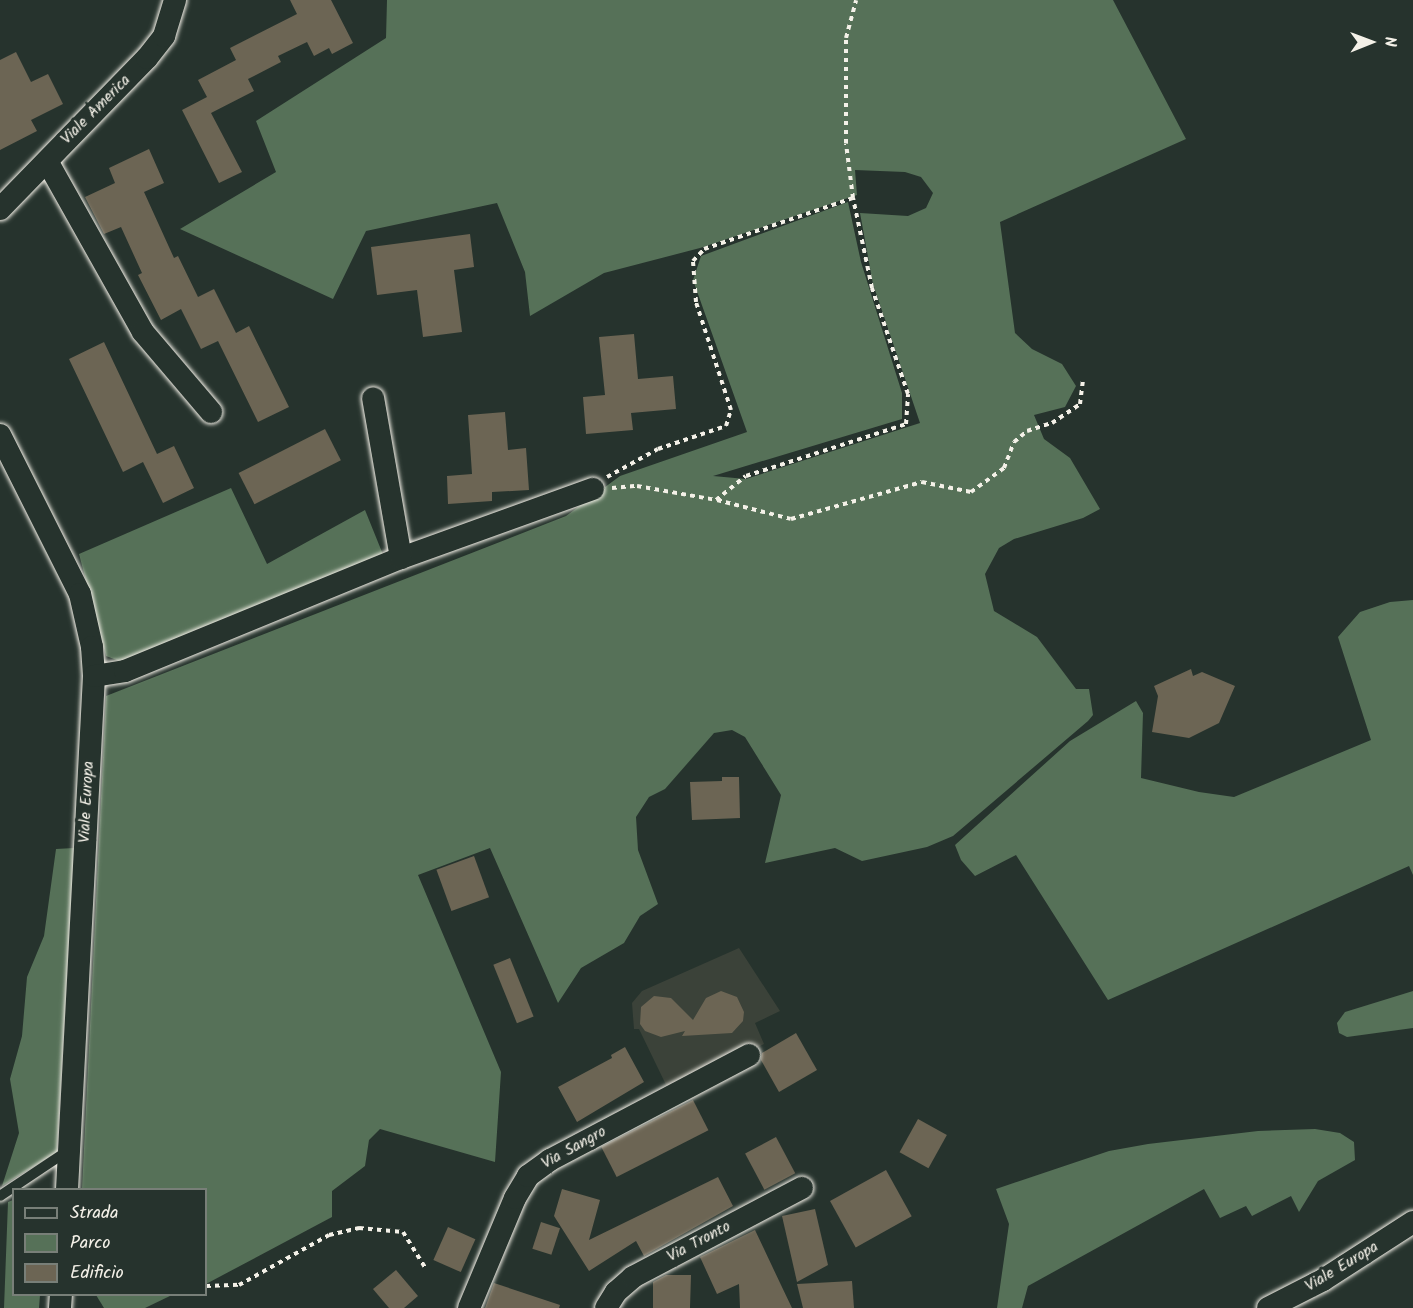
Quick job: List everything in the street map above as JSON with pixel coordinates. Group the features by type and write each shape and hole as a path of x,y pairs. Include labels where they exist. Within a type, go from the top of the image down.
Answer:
{"street":[{"name":"Viale America","path":"0,209 147,58 164,36 175,0"},
{"path":"47,161 143,332 211,412"},
{"path":"373,398 401,558"},
{"name":"Viale Europa","path":"0,435 6,463 80,594 94,676 67,1188"},
{"path":"94,676 125,671 401,558 593,489"},
{"name":"Via Sangro","path":"469,1308 514,1198 528,1176 550,1160 749,1055"},
{"name":"Via Tronto","path":"606,1308 616,1292 633,1277 802,1188"},
{"name":"Viale Europa","path":"1268,1308 1323,1280 1413,1222"}],"lane":[{"path":"0,1196 69,1150"}],"path":[{"path":"716,500 746,476 906,424 908,394 872,288 853,198 846,143 846,38 856,0"},
{"path":"593,489 658,449 726,426 731,410 696,302 693,261 704,249 853,198"},
{"path":"593,489 637,486 716,500 790,519 922,482 971,492 1004,468 1014,442 1027,431 1052,423 1080,404 1083,381"},
{"path":"207,1286 239,1285 329,1235 359,1228 403,1232 426,1269"}],"shaded area":[{"path":"739,948 780,1011 755,1023 764,1044 669,1091 639,1029 634,1029 632,1003 642,991"}],"green space":[{"path":"387,0 1113,0 1186,139 1000,222 1015,333 1032,349 1062,364 1076,386 1065,407 1034,415 1044,439 1070,458 1100,509 1083,518 1014,539 999,548 985,574 994,611 1037,637 1076,689 1089,689 1093,715 1088,721 953,836 927,847 862,861 835,848 765,863 781,795 745,737 732,730 714,733 665,789 649,797 636,817 638,850 658,904 640,916 624,943 581,968 558,1003 490,848 418,875 501,1072 495,1162 380,1129 369,1140 365,1166 332,1191 332,1217 207,1283 207,1188 82,1188 106,696 566,516 620,476 747,432 693,280 701,256 848,202 861,262 902,393 902,419 713,476 746,479 920,423 873,284 860,213 908,216 926,208 933,193 921,177 905,172 855,170 857,195 700,248 604,273 530,316 525,272 497,203 366,231 333,299 180,229 276,172 256,121 386,38"},
{"path":"231,488 267,564 365,510 384,557 122,662 106,656 79,554"},
{"path":"1413,600 1413,875 1409,866 1108,1000 1016,855 975,876 961,860 955,845 1070,741 1136,701 1143,713 1141,778 1199,792 1234,797 1371,740 1338,637 1360,612 1390,602"},
{"path":"74,848 57,1152 2,1186 19,1133 10,1079 22,1036 27,977 44,936 56,849"},
{"path":"1413,991 1413,1028 1347,1037 1339,1033 1337,1023 1345,1012"},
{"path":"1315,1129 1340,1133 1354,1142 1355,1160 1318,1181 1299,1212 1291,1196 1252,1216 1246,1206 1220,1218 1204,1189 1028,1286 1022,1308 997,1308 1009,1224 996,1189 1109,1151 1258,1131"},
{"path":"12,1200 12,1296 40,1296 39,1308 4,1308 8,1202"},
{"path":"97,1296 170,1296 145,1308 104,1308"}],"building":[{"path":"290,0 331,0 353,43 332,54 329,48 314,56 307,42 278,56 281,62 248,79 254,91 211,113 242,172 219,183 182,110 207,97 198,80 236,60 230,48 297,14"},
{"path":"16,52 31,82 48,74 63,104 31,120 37,131 0,150 0,60"},
{"path":"149,149 164,183 144,192 174,258 178,256 198,297 214,289 236,333 249,326 289,407 258,422 218,341 201,349 181,309 161,320 138,275 142,273 121,227 104,234 85,197 115,183 109,168"},
{"path":"470,234 474,267 454,270 462,332 423,337 417,290 377,295 371,247"},
{"path":"634,334 638,379 673,376 676,409 631,413 633,430 586,434 583,397 605,395 599,337"},
{"path":"104,342 157,454 174,446 194,488 163,503 143,462 123,472 69,359"},
{"path":"505,412 508,450 526,448 529,490 492,492 492,501 448,504 447,476 472,474 468,415"},
{"path":"325,429 341,460 254,504 239,473"},
{"path":"1191,669 1193,676 1202,672 1235,686 1219,723 1189,738 1152,732 1158,696 1154,686"},
{"path":"722,777 739,777 740,818 692,820 690,782 722,781"},
{"path":"474,856 489,897 451,911 436,870"},
{"path":"510,958 534,1016 517,1023 493,965"},
{"path":"721,991 737,997 744,1012 743,1021 732,1033 682,1036 685,1031 661,1037 645,1031 640,1024 641,1007 654,996 671,998 693,1020 706,998"},
{"path":"796,1033 817,1070 779,1092 761,1060 762,1053"},
{"path":"625,1047 644,1082 577,1122 558,1087 612,1058 611,1055"},
{"path":"693,1100 708,1130 617,1177 601,1147"},
{"path":"918,1119 947,1135 928,1168 900,1152"},
{"path":"776,1137 795,1173 764,1190 745,1153"},
{"path":"886,1170 912,1216 856,1247 830,1201"},
{"path":"718,1177 733,1206 644,1256 636,1241 589,1271 554,1216 562,1189 600,1200 589,1240"},
{"path":"815,1209 828,1265 797,1282 782,1216"},
{"path":"541,1222 560,1228 551,1255 532,1249"},
{"path":"448,1227 475,1239 461,1272 433,1260"},
{"path":"755,1230 792,1308 740,1308 739,1284 717,1294 700,1257"},
{"path":"396,1270 418,1296 404,1308 389,1308 373,1289"},
{"path":"666,1275 691,1275 690,1308 653,1308 653,1282"},
{"path":"852,1281 854,1308 803,1308 797,1284"},
{"path":"494,1283 560,1305 559,1308 485,1308"}]}
